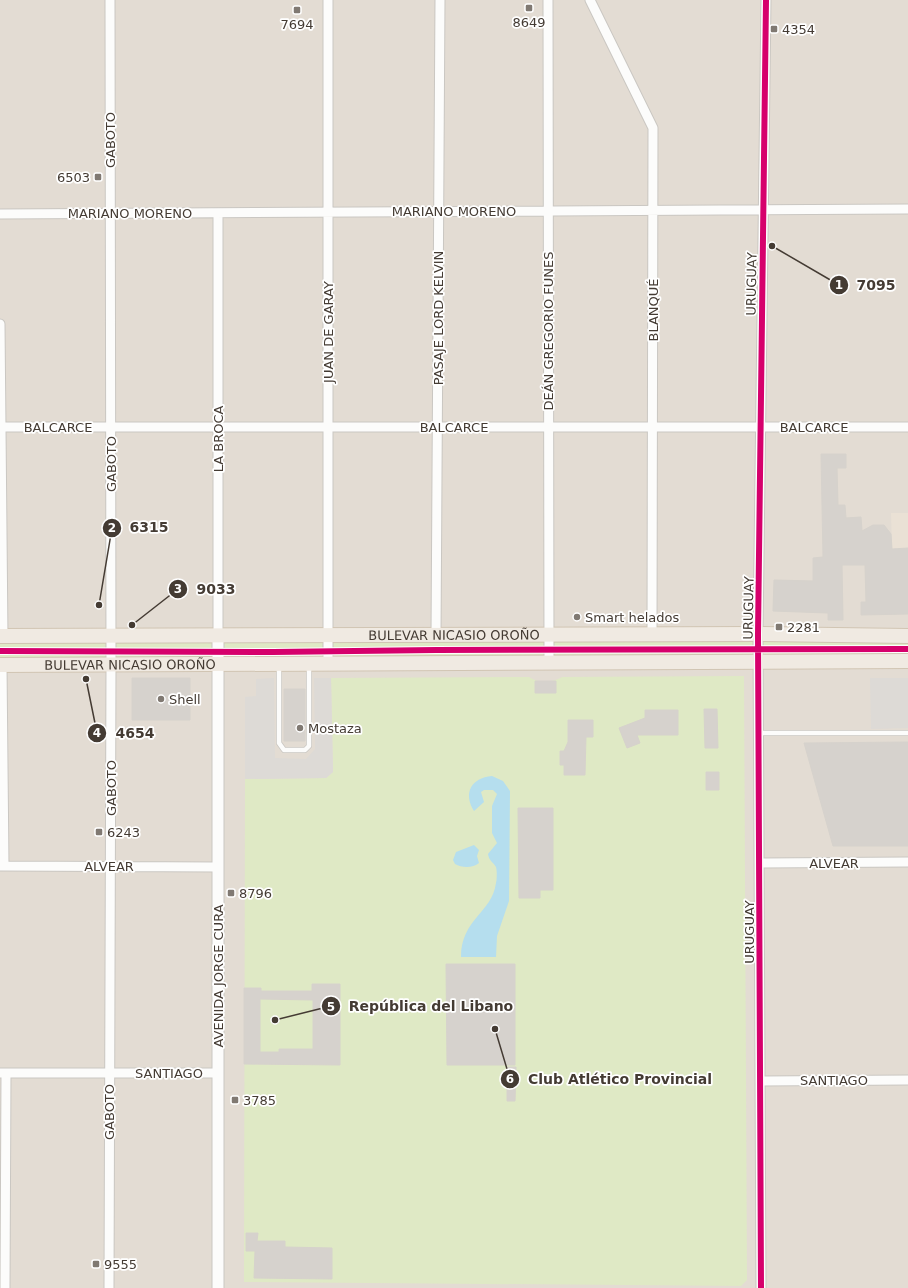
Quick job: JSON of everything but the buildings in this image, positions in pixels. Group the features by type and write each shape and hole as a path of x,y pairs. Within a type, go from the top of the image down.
{"main road":[{"name":"BULEVAR NICASIO OROÑO","path":"1,636 218,637 758,634 908,636"},
{"name":"BULEVAR NICASIO OROÑO","path":"1,665 908,661"}],"street":[{"name":"GABOTO","path":"108,1288 112,665 110,0"},
{"name":"JUAN DE GARAY","path":"328,0 328,664"},
{"name":"PASAJE LORD KELVIN","path":"436,636 440,0"},
{"name":"DEÁN GREGORIO FUNES","path":"548,0 549,663"},
{"name":"BLANQUÉ","path":"590,0 653,128 652,635"},
{"name":"URUGUAY","path":"761,1288 758,634 766,0"},
{"name":"MARIANO MORENO","path":"0,214 908,209"},
{"name":"LA BROCA","path":"218,213 218,664"},
{"path":"0,324 1,636"},
{"name":"BALCARCE","path":"0,427 908,427"},
{"name":"AVENIDA JORGE CURA","path":"218,664 218,1288"},
{"path":"1,665 2,866"},
{"name":"ALVEAR","path":"759,863 908,862"},
{"name":"ALVEAR","path":"2,866 218,867"},
{"path":"3,1073 4,1288"},
{"name":"SANTIAGO","path":"3,1073 218,1073"},
{"name":"SANTIAGO","path":"760,1081 908,1080"}],"lane":[{"path":"279,664 279,743 284,750 305,750 310,746 309,664"},
{"path":"758,733 908,733"}],"shaded area":[{"path":"0,0 908,0 908,1288 0,1288"},
{"path":"891,513 908,513 908,614 905,548 892,549"},
{"path":"274,678 275,758 306,759 315,749 314,678 331,678 333,772 326,778 245,779 245,697 256,696 256,679"},
{"path":"870,678 908,678 908,728 871,729"}],"green space":[{"path":"0,636 908,636 908,661 0,665"},
{"path":"744,676 747,1280 741,1286 244,1282 245,779 326,778 333,772 331,678 529,677 545,682 562,677"}],"water":[{"path":"492,776 503,781 510,791 509,901 497,936 496,957 461,957 462,944 466,934 489,902 496,881 496,867 490,860 488,854 497,843 492,833 492,806 497,794 493,790 484,790 481,792 484,802 474,811 469,798 469,793 474,783 485,777"},
{"path":"474,845 479,850 477,856 479,863 474,866 467,867 455,864 453,860 456,852"}],"cycle path":[{"path":"761,1288 758,634 766,0"},
{"path":"0,651 273,652 436,650 908,649"}],"place":[{"name":"8649","path":"529,8"},
{"name":"7694","path":"297,10"},
{"name":"4354","path":"774,29"},
{"name":"6503","path":"98,177"},
{"name":"7095","path":"772,246"},
{"name":"6315","path":"99,605"},
{"name":"Smart helados","path":"577,617"},
{"name":"9033","path":"132,625"},
{"name":"2281","path":"779,627"},
{"name":"4654","path":"86,679"},
{"name":"Shell","path":"161,699"},
{"name":"Mostaza","path":"300,728"},
{"name":"6243","path":"99,832"},
{"name":"8796","path":"231,893"},
{"name":"República del Libano","path":"275,1020"},
{"name":"Club Atlético Provincial","path":"495,1029"},
{"name":"3785","path":"235,1100"},
{"name":"9555","path":"96,1264"}]}
